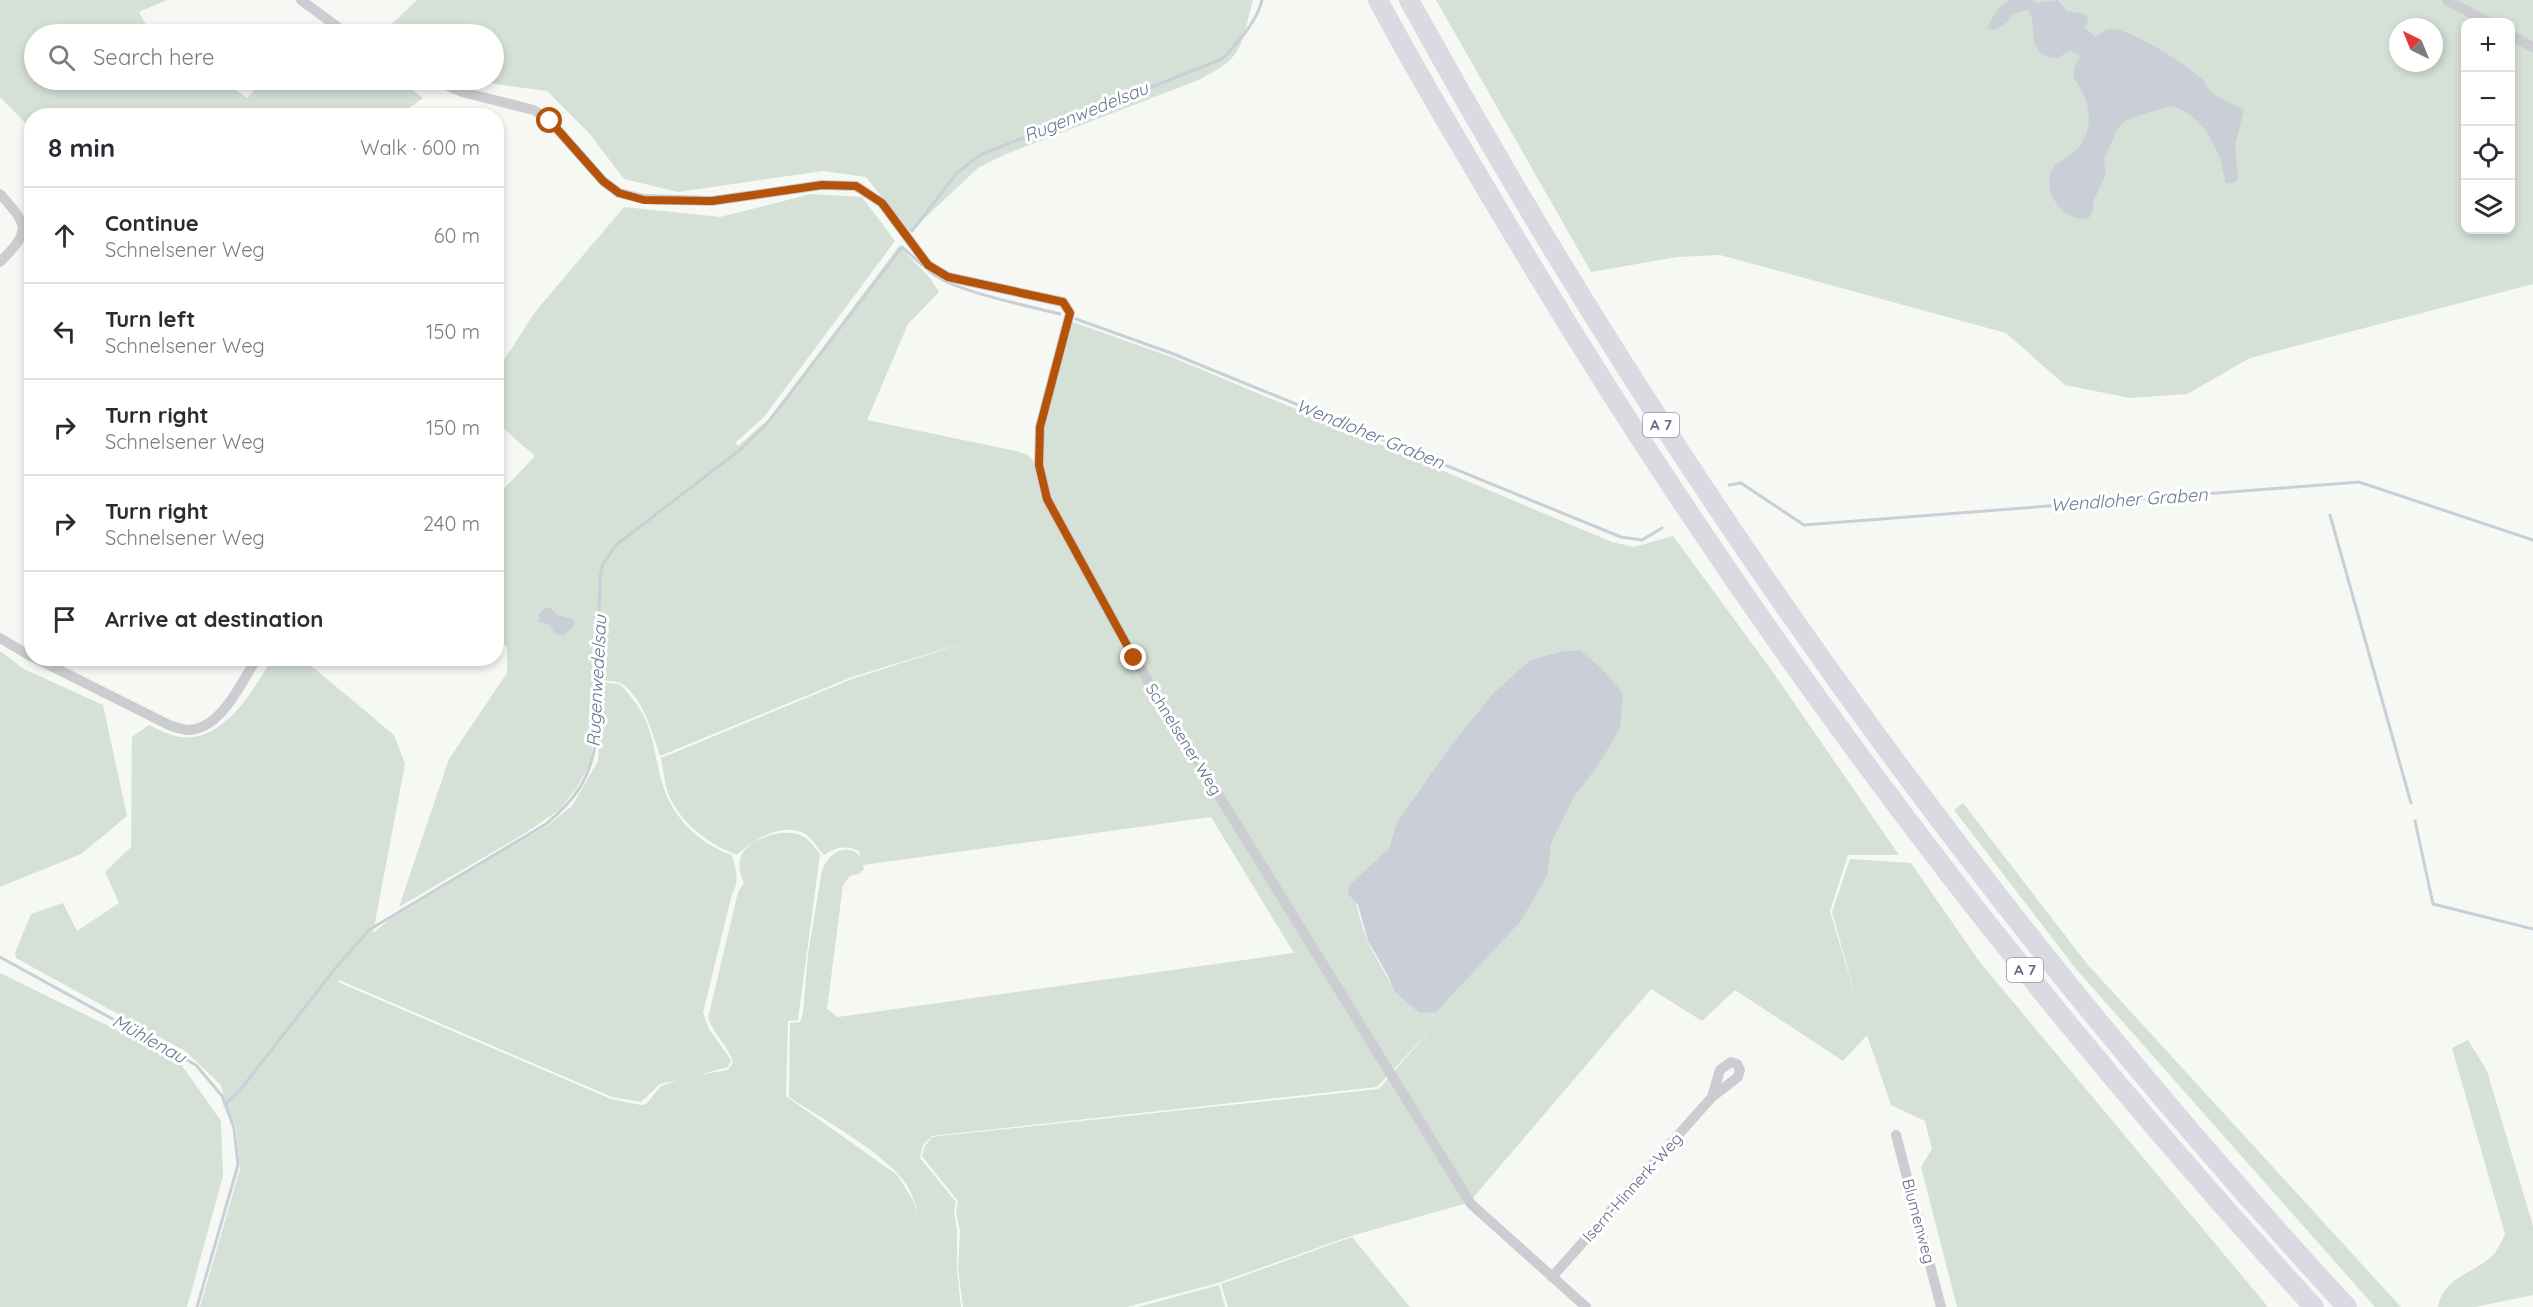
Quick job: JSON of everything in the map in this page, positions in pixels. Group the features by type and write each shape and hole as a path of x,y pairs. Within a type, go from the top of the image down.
{"highway":[{"name":"A 7","path":"1378,0 1454,135 1574,336 1690,516 1780,647 1906,818 2040,990 2163,1137 2314,1307"},
{"name":"A 7","path":"1409,0 1473,116 1601,330 1715,506 1831,674 1981,875 2056,969 2182,1121 2277,1231 2347,1307"}],"street":[{"path":"301,0 333,24"},
{"path":"2447,0 2481,18"},
{"path":"2515,36 2533,47"},
{"name":"Schnelsener Weg","path":"457,90 534,110 550,121 603,181 619,193 644,200 712,201 822,185 856,186 882,203 928,265 948,277 1063,302 1070,313 1040,427 1039,465 1047,499 1134,658 1471,1204 1586,1307"},
{"path":"0,194 20,216 24,230 18,245 0,262"},
{"path":"0,638 24,653"},
{"path":"49,666 169,725 187,730 205,726 221,712 252,666"},
{"name":"Isern-Hinnerk-Weg","path":"1552,1277 1712,1097"},
{"name":"Blumenweg","path":"1896,1135 1941,1307"}],"shaded area":[{"path":"0,0 167,0 139,12 146,24 24,24 24,90 235,90 247,98 254,90 412,90 423,98 409,108 24,108 24,122 0,97"},
{"path":"417,0 1253,0 1238,50 1223,66 1196,81 1006,154 978,168 910,232 866,177 823,171 678,192 624,179 589,133 547,91 504,85 504,24 392,24"},
{"path":"1436,0 2533,0 2533,284 2250,358 2187,394 2130,398 2065,385 2006,333 1720,255 1677,257 1591,272"},
{"path":"2009,0 2030,0 2037,3 2058,0 2067,11 2085,14 2089,20 2085,28 2096,37 2105,30 2112,29 2133,35 2174,58 2204,81 2212,93 2244,110 2235,146 2238,179 2233,183 2226,183 2219,155 2206,130 2188,113 2173,106 2126,120 2116,131 2104,160 2106,174 2093,202 2090,217 2081,219 2073,217 2059,208 2051,192 2050,175 2059,162 2079,147 2088,130 2087,103 2074,79 2074,68 2080,56 2070,50 2051,58 2039,51 2034,40 2031,15 2028,10 2014,13 2007,22 1995,30 1987,28 1998,8"},
{"path":"811,194 862,197 895,241 764,417 736,442 738,446 770,418 899,246 930,278 939,292 908,324 867,420 1016,451 1028,455 1036,464 1041,465 1043,427 1070,321 1174,358 1612,542 1634,547 1673,536 1770,668 1899,855 1848,855 1830,911 1858,1005 1832,912 1850,859 1911,863 1979,961 2268,1307 1957,1307 1921,1167 1932,1149 1925,1121 1891,1105 1867,1035 1843,1061 1735,990 1702,1021 1651,989 1472,1199 1392,1073 1441,1019 1377,1087 932,1136 923,1145 920,1158 956,1202 954,1212 961,1307 200,1307 240,1169 236,1127 226,1109 221,1085 185,1051 16,958 15,953 31,914 63,903 77,931 119,903 105,872 131,847 132,737 149,725 180,737 196,737 210,732 235,712 268,666 311,666 394,735 405,764 373,933 389,920 547,826 572,806 598,761 602,682 623,687 639,708 650,732 662,781 671,805 693,832 712,846 732,855 736,871 736,885 703,1013 709,1029 731,1060 728,1067 698,1075 728,1070 733,1062 708,1018 738,892 744,883 739,866 743,852 758,840 777,834 797,834 808,840 820,854 798,1020 788,1021 786,1096 897,1175 913,1200 918,1215 913,1198 908,1188 902,1178 887,1163 789,1097 790,1023 800,1022 803,1013 808,954 822,870 828,859 838,851 849,850 860,856 859,851 841,848 824,855 805,834 787,830 759,838 737,855 715,845 686,822 678,812 667,790 661,758 852,679 977,639 852,677 660,756 646,716 635,697 622,684 603,680 604,629 597,629 594,736 591,761 576,789 559,810 527,832 399,907 449,759 507,673 507,647 504,644 504,489 535,456 504,429 504,360 535,312 624,207 720,217","holes":["1580,650 1600,761 1573,799 1551,844 1548,874 1394,992 1367,940 1349,885 1389,848 1397,822 1451,745 1493,693 1530,660 1563,651","1211,817 1294,953 838,1017 827,1009 843,885 850,876 859,874 864,869 863,865","339,980 612,1097 641,1102 660,1084 678,1080 661,1086 646,1104 611,1099 338,982"]},
{"path":"546,607 551,608 557,615 573,619 575,624 565,635 555,634 550,625 539,622 539,614"},
{"path":"1580,650 1602,669 1623,693 1620,728 1601,761 1573,799 1551,844 1548,874 1521,921 1436,1012 1419,1013 1394,991 1368,941 1358,905 1348,894 1349,885 1389,848 1397,822 1451,745 1493,693 1530,660 1563,651"},
{"path":"0,651 24,669 103,705 127,816 81,854 0,887"},
{"path":"1963,803 2088,965 2401,1307 2375,1307 2076,969 1954,810"},
{"path":"0,973 178,1060 221,1121 223,1176 187,1307 0,1307"},
{"path":"2468,1040 2487,1071 2533,1226 2533,1295 2475,1307 2438,1307 2446,1288 2493,1255 2505,1234 2452,1048"},
{"path":"1390,1076 1467,1203 1351,1236 1218,1283 1127,1307 963,1307 958,1268 960,1231 956,1212 958,1201 922,1156 925,1146 932,1137 1379,1089"},
{"path":"1352,1237 1410,1307 1228,1307 1221,1284"},
{"path":"1219,1285 1225,1307 1138,1307"}],"waterway":[{"name":"Rugenwedelsau","path":"912,231 957,173 980,155 1222,59 1251,24 1262,0"},
{"name":"Rugenwedelsau","path":"225,1105 241,1089 334,970 369,930 546,824 573,797 585,778 596,742 600,577 603,564 616,545 741,449 769,421 902,247 922,265"},
{"name":"Wendloher Graben","path":"929,271 954,285 972,291 1060,314"},
{"name":"Wendloher Graben","path":"1076,319 1171,353 1621,537 1642,540 1662,528"},
{"name":"Wendloher Graben","path":"1729,485 1741,483 1804,525 2359,482 2533,540"},
{"path":"2330,515 2411,803"},
{"path":"2415,821 2433,904 2533,929"},
{"name":"Mühlenau","path":"0,957 196,1065 222,1096 234,1128 238,1165 197,1307"}],"route":[{"path":"550,121 603,181 619,193 644,200 712,201 822,185 856,186 882,203 928,265 948,277 1063,302 1070,313 1040,427 1039,465 1047,499 1134,658"}]}
